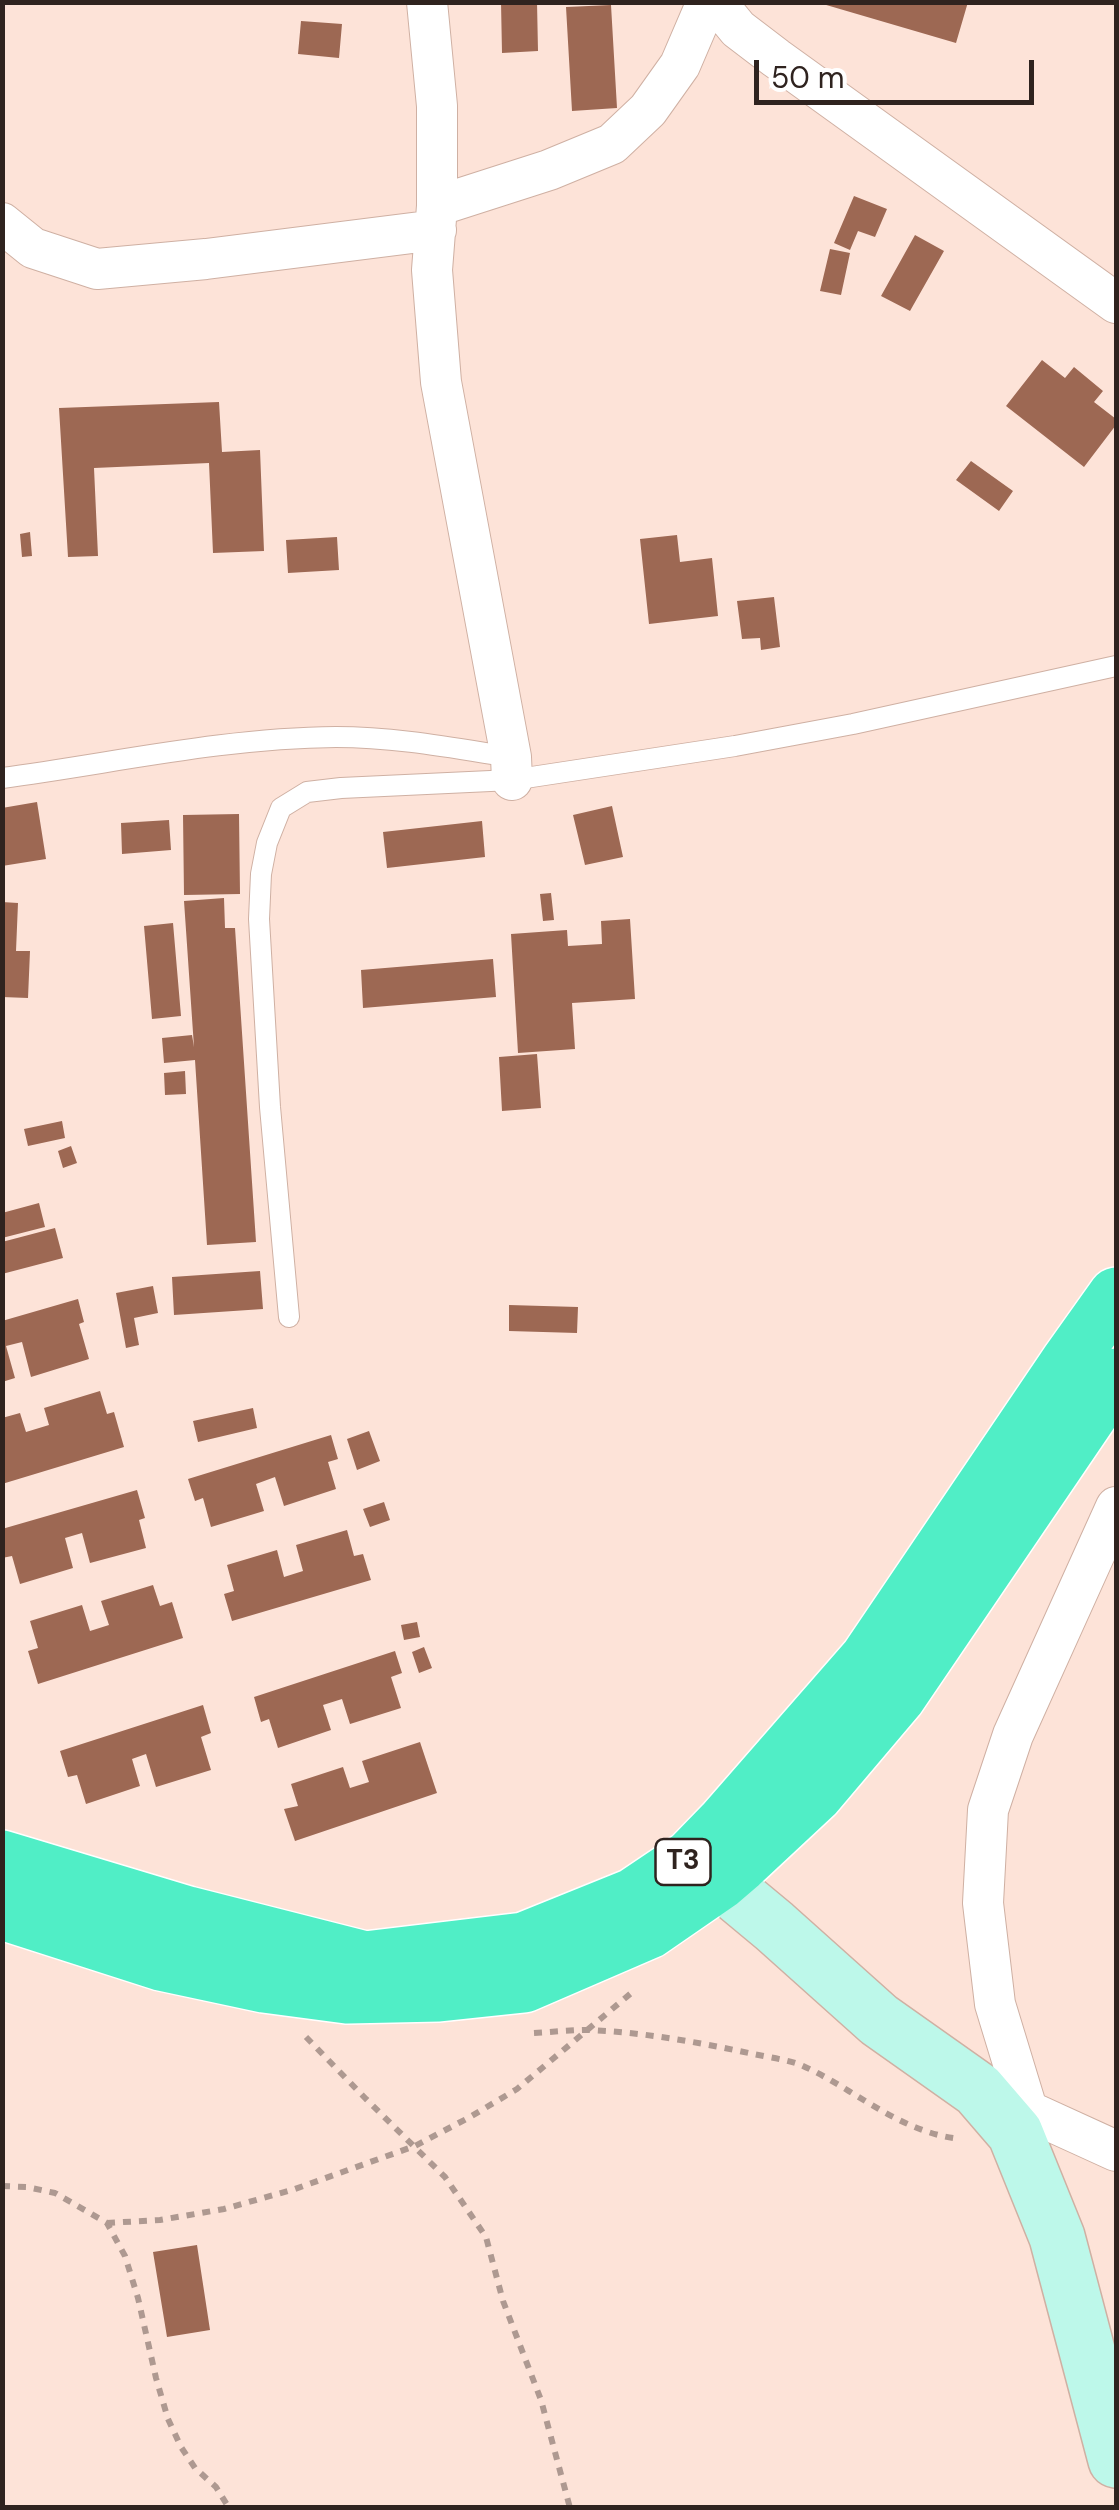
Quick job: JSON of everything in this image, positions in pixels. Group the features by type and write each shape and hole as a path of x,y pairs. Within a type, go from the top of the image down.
{"highway":[{"name":"T3","path":"2,1912 161,1963 264,1985 348,1996 439,1994 524,1985 649,1931 719,1857 868,1658 1116,1296"},
{"name":"T3","path":"2,1858 188,1914 364,1960 524,1940 633,1896 719,1857 815,1795 898,1697 1116,1376"}],"main road":[{"path":"719,1857 774,1926 879,2020 1007,2111 1057,2238 1116,2460"}],"street":[{"path":"427,2 437,106 432,270 440,382 512,769"},
{"path":"2,223 33,248 97,268 206,259 436,218 612,144 648,110 680,65 707,2"},
{"path":"716,2 738,29 776,58 1116,304"},
{"path":"1116,1507 1013,1735 988,1810 982,1903 1007,2111 1116,2151"}],"lane":[{"path":"289,1316 270,1107 259,919 260,874 267,842 281,808 307,792 512,769 626,764 853,724 1116,666"},
{"path":"2,778 226,743 338,737 422,743 512,769"}],"path":[{"path":"106,2223 160,2220 224,2208 294,2189 415,2146 516,2089 588,2030"},
{"path":"528,2033 588,2030 647,2036 796,2063 904,2122 942,2137 977,2141 1007,2111"},
{"path":"323,2036 304,2034 445,2177 486,2238 503,2300 540,2400 570,2508"},
{"path":"2,2186 55,2193 106,2223 130,2270 168,2420 181,2448 216,2487 228,2508"}],"building":[{"path":"501,2 537,2 538,51 502,53"},
{"path":"816,2 968,2 956,43"},
{"path":"611,5 617,108 572,111 566,7"},
{"path":"301,21 342,24 339,58 298,54"},
{"path":"854,196 887,209 875,237 858,231 850,250 834,243"},
{"path":"915,235 944,251 910,311 881,296"},
{"path":"830,249 850,253 841,295 820,291"},
{"path":"1042,360 1065,378 1074,367 1103,391 1094,402 1116,419 1116,425 1084,467 1006,406"},
{"path":"219,402 222,452 260,450 264,551 213,553 209,463 94,468 98,556 68,557 59,408"},
{"path":"971,461 1013,491 999,511 956,480"},
{"path":"30,532 32,556 22,557 20,534"},
{"path":"677,535 680,562 712,558 718,616 649,624 640,539"},
{"path":"337,537 339,570 288,573 286,540"},
{"path":"774,597 780,647 761,650 760,638 742,639 737,601"},
{"path":"37,802 46,859 2,866 2,808"},
{"path":"612,806 623,857 585,865 573,815"},
{"path":"239,814 240,894 184,895 183,815"},
{"path":"169,820 171,850 122,854 121,823"},
{"path":"482,821 485,857 387,868 383,832"},
{"path":"551,893 554,920 543,921 540,894"},
{"path":"224,898 225,928 235,928 256,1242 207,1245 195,1060 164,1063 162,1038 192,1035 194,1047 184,901"},
{"path":"2,902 18,903 16,951 30,951 28,998 2,997"},
{"path":"630,919 635,999 572,1003 575,1049 518,1053 511,934 567,930 568,946 602,944 601,921"},
{"path":"173,923 181,1016 152,1019 144,926"},
{"path":"493,959 496,997 363,1008 361,970"},
{"path":"537,1054 541,1108 502,1111 499,1057"},
{"path":"185,1071 186,1094 165,1095 164,1073"},
{"path":"62,1121 65,1138 28,1146 24,1129"},
{"path":"71,1146 77,1163 63,1168 58,1151"},
{"path":"39,1203 45,1227 2,1238 2,1213"},
{"path":"55,1228 63,1258 2,1274 2,1242"},
{"path":"260,1271 263,1309 174,1315 172,1277"},
{"path":"153,1286 158,1313 134,1318 139,1345 126,1348 116,1293"},
{"path":"78,1299 84,1322 79,1324 89,1359 31,1377 22,1342 6,1346 15,1378 2,1382 2,1321"},
{"path":"509,1305 578,1307 577,1333 509,1331"},
{"path":"100,1391 107,1414 114,1412 124,1447 2,1484 2,1418 20,1413 26,1432 49,1425 44,1408"},
{"path":"253,1408 257,1428 198,1442 193,1421"},
{"path":"369,1431 380,1461 357,1470 347,1439"},
{"path":"331,1435 338,1459 328,1462 336,1489 284,1506 275,1477 256,1484 264,1511 211,1527 203,1498 195,1501 188,1479"},
{"path":"137,1490 145,1518 139,1520 146,1548 90,1563 82,1533 65,1538 73,1568 20,1584 12,1556 2,1558 2,1529"},
{"path":"384,1502 390,1520 370,1527 363,1509"},
{"path":"347,1530 354,1556 363,1554 371,1580 232,1621 224,1594 234,1591 227,1565 277,1550 284,1577 303,1571 296,1545"},
{"path":"153,1585 160,1606 172,1602 183,1638 38,1684 28,1651 38,1648 30,1621 82,1605 90,1631 109,1625 101,1601"},
{"path":"417,1622 420,1637 404,1640 401,1625"},
{"path":"424,1647 432,1668 419,1673 412,1652"},
{"path":"395,1651 402,1673 391,1677 401,1708 350,1724 342,1699 323,1705 331,1730 278,1748 269,1719 261,1722 254,1697"},
{"path":"203,1705 211,1733 201,1737 211,1770 156,1787 146,1754 132,1759 140,1786 86,1804 77,1775 68,1777 60,1751"},
{"path":"420,1742 437,1793 295,1841 284,1809 298,1806 291,1784 343,1767 350,1788 369,1782 362,1761"},
{"path":"197,2245 210,2330 167,2337 153,2252"}]}
